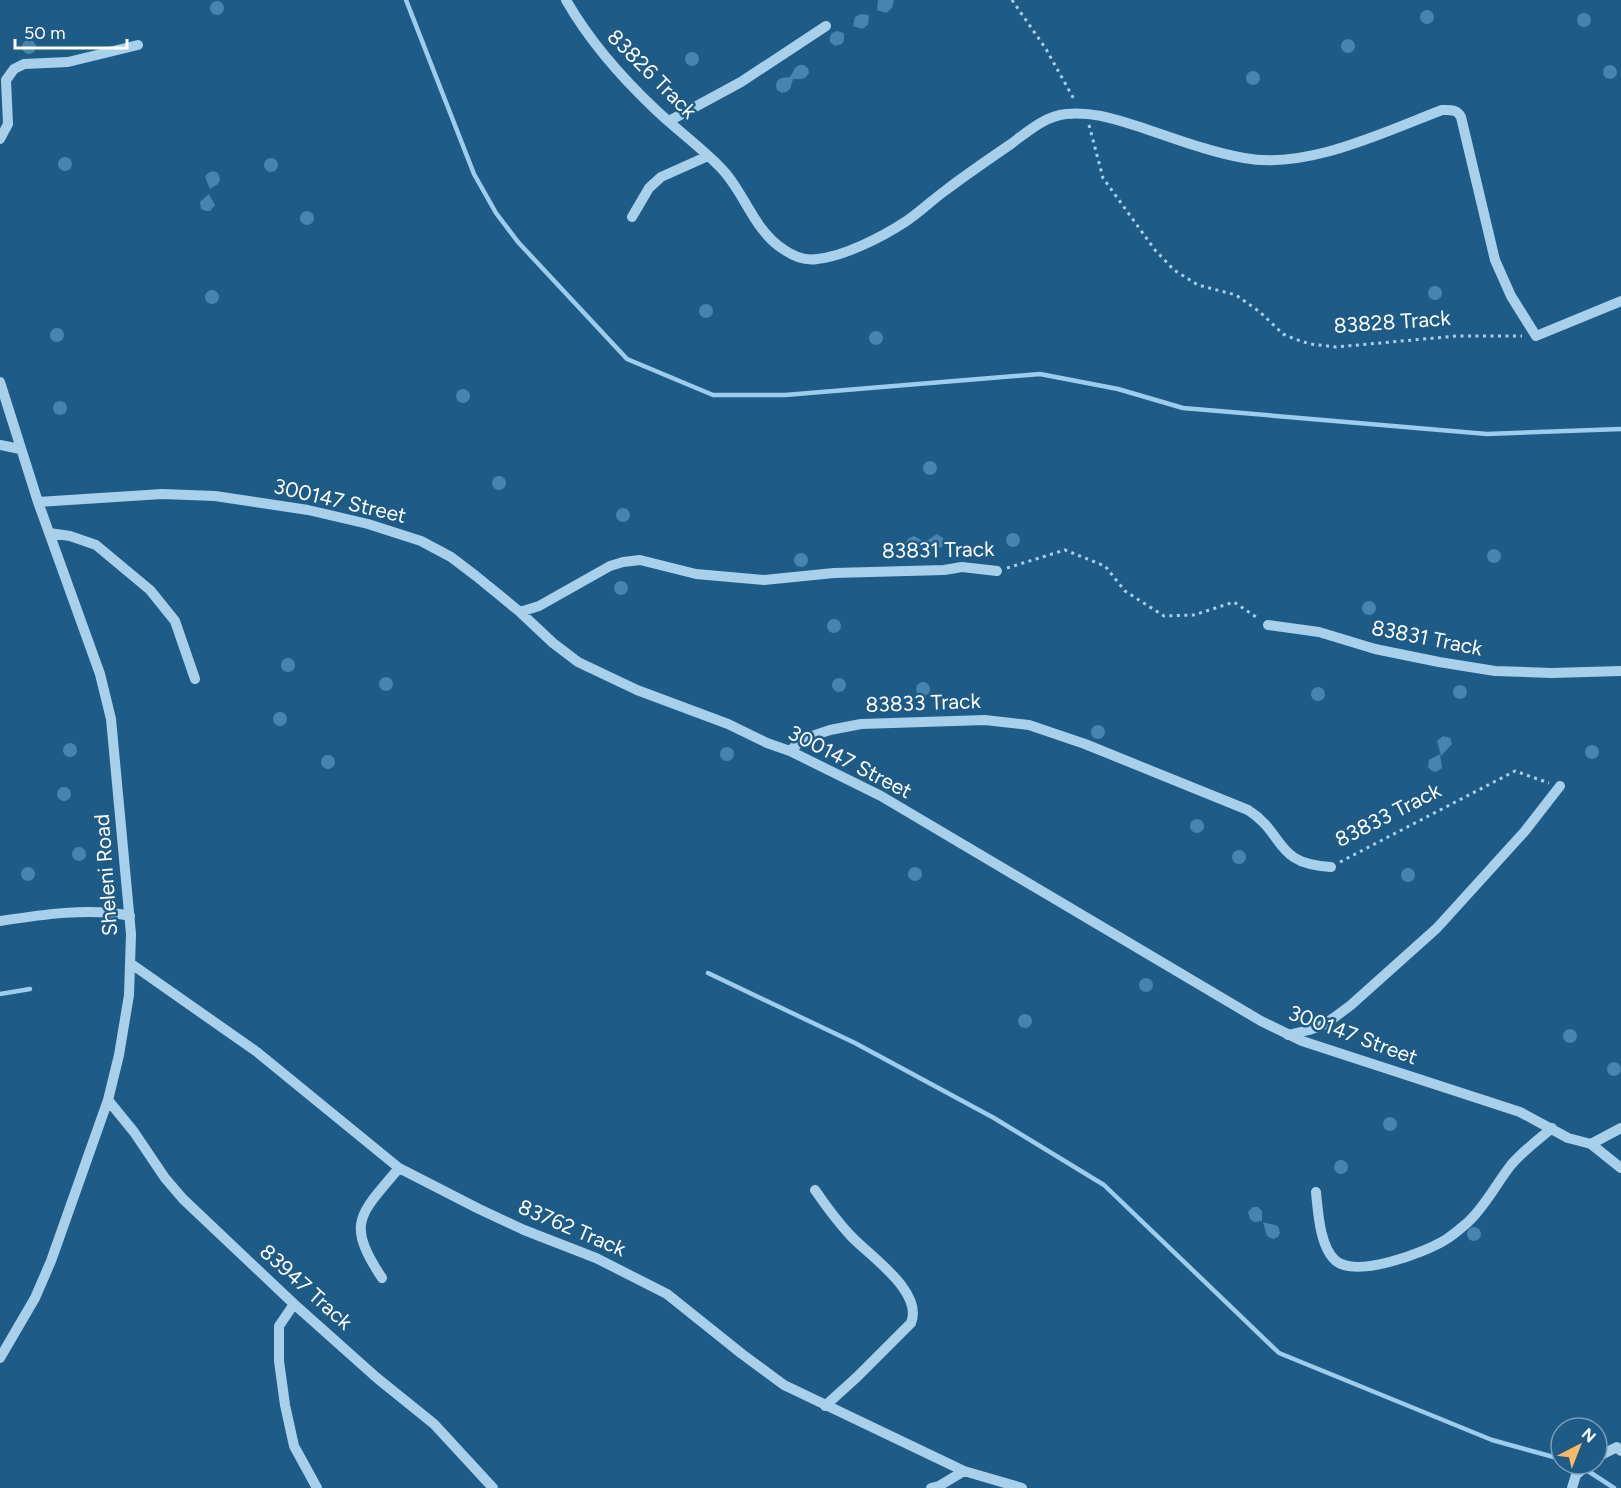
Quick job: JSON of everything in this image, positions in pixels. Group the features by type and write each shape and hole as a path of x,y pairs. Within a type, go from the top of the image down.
{"street":[{"name":"83826 Track","path":"566,0 606,59 669,121 721,167 774,242 789,254 801,258 817,259 871,241 906,222 947,189 1040,124 1062,114 1082,113"},
{"path":"669,121 741,82 826,26"},
{"path":"0,139 8,124 6,80 14,69 24,64 68,62 138,45"},
{"path":"1082,113 1102,116 1236,156 1270,160 1305,156 1364,140 1442,110 1457,112 1463,124 1495,260 1511,297 1536,336 1621,301"},
{"path":"632,217 649,188 661,177 708,156"},
{"name":"Sheleni Road","path":"0,382 38,502 100,674 111,719 130,916 129,995 108,1100 51,1261 35,1298 0,1358"},
{"path":"0,445 20,449"},
{"name":"300147 Street","path":"38,502 162,494 215,496 289,507 358,521 421,541 452,557 520,612 553,643 579,662 637,690 728,724 766,743 790,751 881,796 1208,991 1288,1035 1520,1112 1568,1138 1591,1144 1621,1168"},
{"path":"49,533 85,540 96,545 150,590 175,621 195,679"},
{"name":"83831 Track","path":"520,612 539,606 610,566 640,560 696,573 764,580 834,573 944,570 962,567 997,571"},
{"name":"83831 Track","path":"1268,625 1319,632 1375,649 1494,671 1552,673 1621,671"},
{"name":"83833 Track","path":"790,751 803,739 830,730 861,724 985,720 1029,725 1129,760 1248,810 1265,822 1280,846 1298,861 1331,867"},
{"path":"1288,1035 1309,1030 1335,1017 1437,928 1525,831 1560,786"},
{"path":"0,921 78,913 130,916"},
{"name":"83762 Track","path":"130,963 257,1052 399,1168 424,1183 488,1214 596,1258 646,1282 667,1294 741,1354 784,1385 825,1406 964,1471 1023,1488"},
{"name":"83947 Track","path":"108,1100 183,1199 294,1304 376,1377 434,1424 493,1488"},
{"path":"1316,1192 1318,1220 1330,1254 1336,1261 1352,1267 1367,1267 1393,1261 1445,1240 1468,1222 1496,1189 1511,1165 1552,1128"},
{"path":"1591,1144 1621,1128"},
{"path":"382,1278 366,1251 359,1227 361,1218 399,1168"},
{"path":"815,1190 831,1214 887,1269 905,1291 912,1303 913,1311 911,1323 825,1406"},
{"path":"294,1304 279,1326 279,1361 294,1446 317,1488"},
{"path":"931,1488 952,1480 964,1471"}],"path":[{"name":"83828 Track","path":"1012,0 1046,49 1089,126 1103,178 1155,250 1174,270 1198,285 1236,295 1260,312 1283,334 1310,344 1336,347 1457,336 1536,336"},
{"name":"83831 Track","path":"997,571 1065,550 1105,567 1125,591 1164,616 1194,615 1234,602 1268,625"},
{"name":"83833 Track","path":"1331,867 1515,771 1560,786"}],"building":[{"path":"878,0 894,0 892,8 886,13 877,10"},
{"path":"214,1 220,1 224,8 220,15 214,15 210,11 210,5"},
{"path":"1424,10 1430,10 1434,17 1430,24 1424,24 1420,20 1420,14"},
{"path":"1581,13 1587,13 1591,20 1587,27 1581,27 1577,23 1577,17"},
{"path":"861,14 869,15 868,25 862,29 853,26 855,17"},
{"path":"837,31 844,33 844,40 842,44 835,46 830,42 830,37"},
{"path":"1345,39 1351,39 1355,46 1351,53 1345,53 1341,49 1341,43"},
{"path":"26,40 32,40 36,47 32,54 26,54 22,50 22,44"},
{"path":"689,52 695,52 699,59 695,66 689,66 685,62 685,56"},
{"path":"799,65 808,68 809,73 806,77 793,79 790,89 786,92 782,93 777,90 777,81 790,77"},
{"path":"1607,65 1613,65 1617,72 1613,79 1607,79 1603,75 1603,69"},
{"path":"1250,71 1256,71 1260,78 1256,85 1250,85 1246,81 1246,75"},
{"path":"62,157 68,157 72,164 68,171 62,171 58,167 58,161"},
{"path":"268,158 274,158 278,165 274,172 268,172 264,168 264,162"},
{"path":"213,171 218,173 220,180 210,189 205,177"},
{"path":"209,194 215,205 210,211 206,211 201,209 200,202"},
{"path":"304,211 310,211 314,218 310,225 304,225 300,221 300,215"},
{"path":"1432,286 1438,286 1442,293 1438,300 1432,300 1428,296 1428,290"},
{"path":"209,290 215,290 219,297 215,304 209,304 205,300 205,294"},
{"path":"703,304 709,304 713,311 709,318 703,318 699,314 699,308"},
{"path":"54,328 60,328 64,335 60,342 54,342 50,338 50,332"},
{"path":"873,331 879,331 883,338 879,345 873,345 869,341 869,335"},
{"path":"460,389 466,389 470,396 466,403 460,403 456,399 456,393"},
{"path":"57,401 63,401 67,408 63,415 57,415 53,411 53,405"},
{"path":"927,461 933,461 937,468 933,475 927,475 923,471 923,465"},
{"path":"496,476 502,476 506,483 502,490 496,490 492,486 492,480"},
{"path":"620,508 626,508 630,515 626,522 620,522 616,518 616,512"},
{"path":"1010,533 1016,533 1020,540 1016,547 1010,547 1006,543 1006,537"},
{"path":"937,534 943,538 944,543 942,547 933,549 925,542"},
{"path":"914,536 926,543 916,551 911,551 907,549 906,542"},
{"path":"1491,549 1497,549 1501,556 1497,563 1491,563 1487,559 1487,553"},
{"path":"798,553 804,553 808,560 804,567 798,567 794,563 794,557"},
{"path":"618,581 624,581 628,588 624,595 618,595 614,591 614,585"},
{"path":"1366,601 1372,601 1376,608 1372,615 1366,615 1362,611 1362,605"},
{"path":"831,619 837,619 841,626 837,633 831,633 827,629 827,623"},
{"path":"285,658 291,658 295,665 291,672 285,672 281,668 281,662"},
{"path":"383,677 389,677 393,684 389,691 383,691 379,687 379,681"},
{"path":"836,678 842,678 846,685 842,692 836,692 832,688 832,682"},
{"path":"920,682 926,682 930,689 926,696 920,696 916,692 916,686"},
{"path":"1457,685 1463,685 1467,692 1463,699 1457,699 1453,695 1453,689"},
{"path":"1315,687 1321,687 1325,694 1321,701 1315,701 1311,697 1311,691"},
{"path":"277,712 283,712 287,719 283,726 277,726 273,722 273,716"},
{"path":"1095,725 1101,725 1105,732 1101,739 1095,739 1091,735 1091,729"},
{"path":"1443,736 1450,738 1452,744 1441,756 1437,741"},
{"path":"67,743 73,743 77,750 73,757 67,757 63,753 63,747"},
{"path":"1589,745 1595,745 1599,752 1595,759 1589,759 1585,755 1585,749"},
{"path":"724,747 730,747 734,754 730,761 724,761 720,757 720,751"},
{"path":"1440,754 1442,768 1436,772 1432,771 1428,767 1429,760"},
{"path":"325,755 331,755 335,762 331,769 325,769 321,765 321,759"},
{"path":"61,787 67,787 71,794 67,801 61,801 57,797 57,791"},
{"path":"1194,819 1200,819 1204,826 1200,833 1194,833 1190,829 1190,823"},
{"path":"76,847 82,847 86,854 82,861 76,861 72,857 72,851"},
{"path":"1236,850 1242,850 1246,857 1242,864 1236,864 1232,860 1232,854"},
{"path":"25,867 31,867 35,874 31,881 25,881 21,877 21,871"},
{"path":"912,867 918,867 922,874 918,881 912,881 908,877 908,871"},
{"path":"1405,868 1411,868 1415,875 1411,882 1405,882 1401,878 1401,872"},
{"path":"1143,978 1149,978 1153,985 1149,992 1143,992 1139,988 1139,982"},
{"path":"1022,1014 1028,1014 1032,1021 1028,1028 1022,1028 1018,1024 1018,1018"},
{"path":"1567,1029 1573,1029 1577,1036 1573,1043 1567,1043 1563,1039 1563,1033"},
{"path":"1611,1062 1617,1062 1621,1069 1617,1076 1611,1076 1607,1072 1607,1066"},
{"path":"1387,1117 1393,1117 1397,1124 1393,1131 1387,1131 1383,1127 1383,1121"},
{"path":"1338,1160 1344,1160 1348,1167 1344,1174 1338,1174 1334,1170 1334,1164"},
{"path":"1253,1207 1258,1207 1262,1211 1262,1221 1254,1222 1250,1219 1248,1212"},
{"path":"1263,1222 1278,1226 1280,1233 1278,1237 1273,1239 1267,1236"},
{"path":"1471,1227 1477,1227 1481,1234 1477,1241 1471,1241 1467,1237 1467,1231"}],"waterway":[{"path":"406,0 474,174 496,213 518,242 627,359 713,395 785,395 1040,374 1118,389 1183,408 1487,434 1621,429"},
{"path":"708,973 855,1043 994,1118 1104,1185 1279,1353 1492,1440 1549,1456"},
{"path":"0,994 30,989"},
{"path":"1596,1476 1614,1488"}]}
